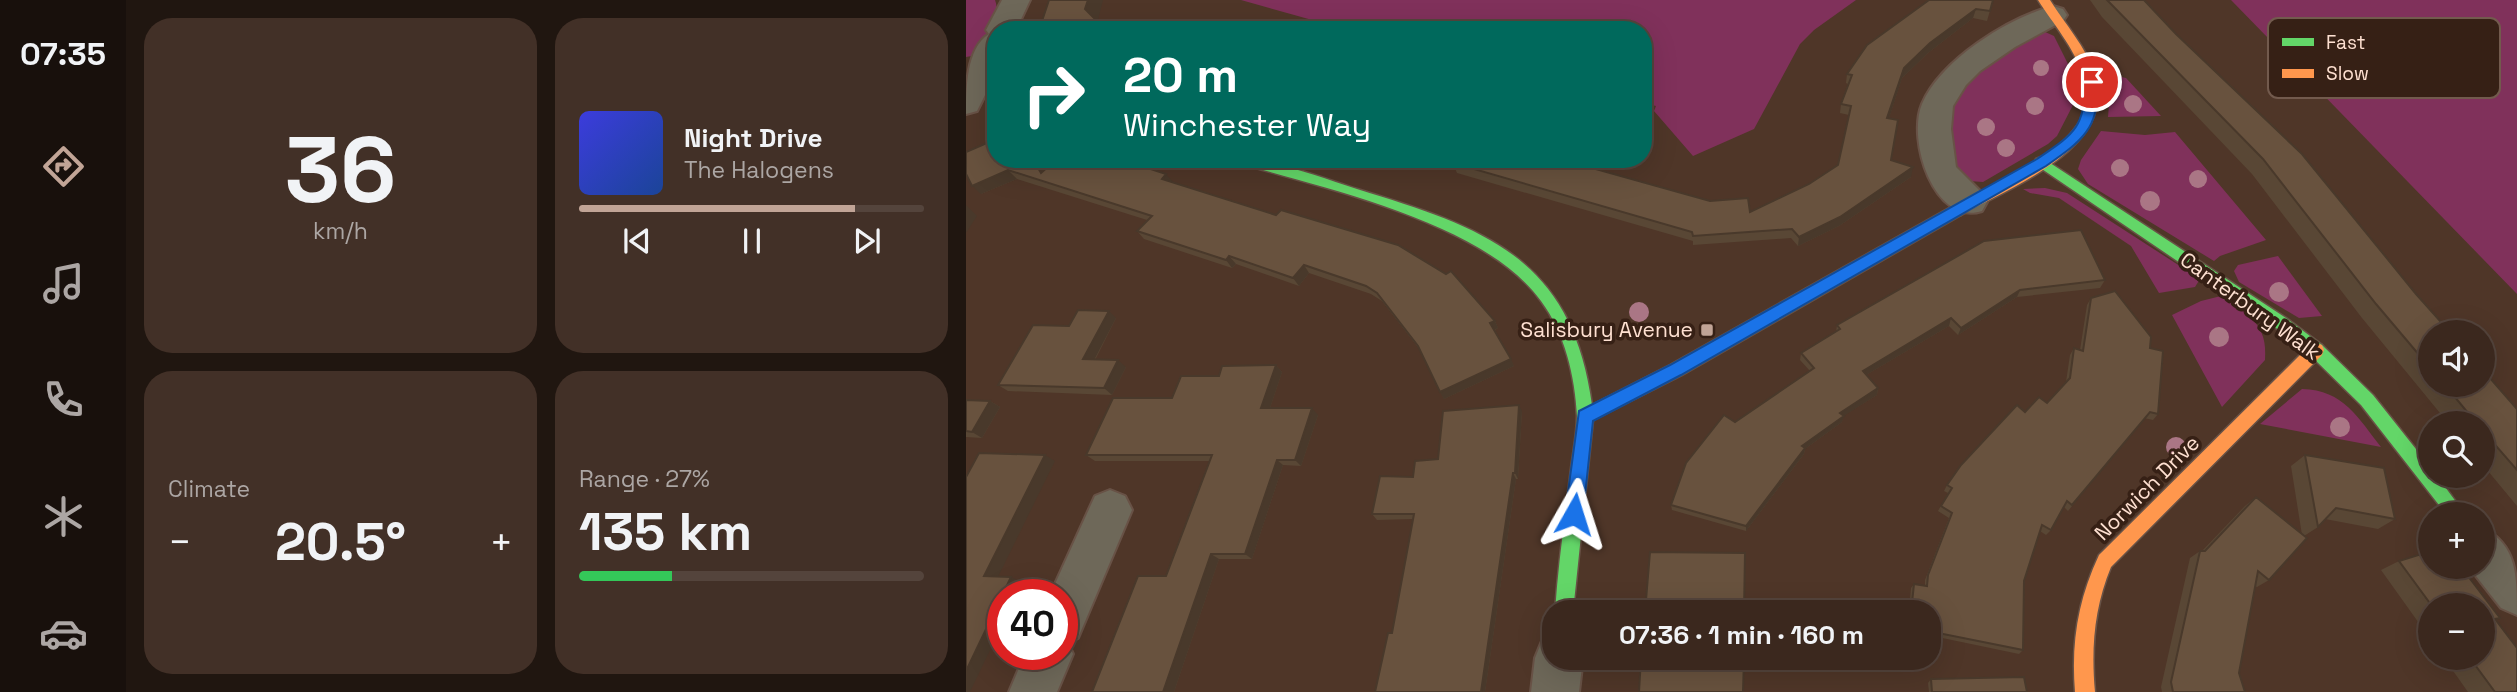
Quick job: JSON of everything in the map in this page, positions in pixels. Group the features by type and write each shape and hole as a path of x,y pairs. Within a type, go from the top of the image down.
{"street":[{"path":"1006,21 1016,0"},
{"path":"1585,416 1676,370 2042,162 2072,142 2081,131 2092,108 2094,95 2087,70 2049,7 1960,73 1947,86 1937,105 1934,126 1939,164 1945,178 1970,202"},
{"path":"976,89 987,63"},
{"name":"Canterbury Walk","path":"2042,162 2281,323 2316,350 2367,400 2447,502"},
{"path":"1270,168 1437,219 1474,234 1497,248 1536,283 1566,329 1580,375 1585,416 1565,600"},
{"name":"Norwich Drive","path":"2085,692 2081,661 2081,625 2094,580 2105,561 2316,350"},
{"path":"1078,585 1110,510"},
{"path":"2495,564 2517,592"},
{"path":"1033,692 1042,670"},
{"path":"1555,692 1558,670"}],"shaded area":[{"path":"966,0 995,0 995,21 987,21 987,38 977,55 966,57"},
{"path":"1241,0 1856,0 1814,30 1800,44 1754,129 1693,156 1654,111 1656,106 1652,105 1652,21 1316,21"},
{"path":"2231,0 2517,0 2517,294 2326,98 2500,98 2500,18 2268,18 2268,38"},
{"path":"2043,31 2054,36 2077,82 2074,103 2057,136 2048,144 1983,182 1969,181 1956,173 1945,110 1955,88 2024,39"},
{"path":"2117,76 2126,78 2161,116 2108,117 2111,79"},
{"path":"2101,131 2145,135 2175,132 2266,240 2220,256 2214,261 2088,184 2078,169"},
{"path":"2045,188 2067,193 2200,279 2195,287 2159,293 2131,246 2059,198 2030,193 2023,189"},
{"path":"2278,256 2322,316 2299,318 2239,282 2234,271 2238,265"},
{"path":"2225,295 2260,329 2265,360 2222,407 2172,315 2201,301"},
{"path":"2302,389 2329,394 2339,400 2357,416 2381,447 2260,424"}],"building":[{"path":"1049,0 1088,0 1085,9 1097,21 1042,21"},
{"path":"1929,0 1993,0 1990,11 1976,9 1930,43 1904,68 1887,118 1898,120 1891,160 1913,167 1840,217 1799,237 1792,229 1693,236 1692,232 1470,168 1592,168 1710,201 1748,198 1750,212 1809,184 1838,165 1851,106 1841,104 1852,75 1847,74 1867,45"},
{"path":"2107,0 2144,0 2302,154 2439,320 2418,320 2418,354 2376,304 2263,159"},
{"path":"987,143 987,168 1038,168 1041,173 1047,168 1148,168 1166,174 1162,179 1276,215 1281,210 1398,245 1446,274 1451,271 1495,321 1490,323 1511,359 1440,392 1418,346 1377,293 1366,286 1304,265 1293,278 1229,256 1226,260 1137,231 1152,216 1008,170 972,186 966,174 966,152"},
{"path":"2081,230 2105,280 2020,290 1961,328 1951,318 1863,371 1878,388 1840,413 1844,416 1802,446 1805,448 1746,526 1671,505 1686,463 1724,415 1735,422 1814,368 1801,353 1840,329 1837,325 1984,241"},
{"path":"2115,291 2151,337 2150,348 2163,351 2158,414 2150,412 2072,505 2067,501 2051,530 2042,525 2024,581 2023,650 1941,634 1941,600 1912,600 1914,584 1927,586 1928,575 1952,513 1941,506 1952,488 1947,485 1961,465 2017,405 2025,412 2039,397 2047,403 2070,378 2074,348 2083,351 2091,298"},
{"path":"1078,310 1109,311 1083,359 1118,360 1104,388 998,385 1033,325 1069,326"},
{"path":"1276,365 1261,408 1312,408 1295,460 1277,460 1245,554 1211,554 1163,692 1092,692 1138,576 1166,576 1212,455 1086,455 1113,398 1172,398 1181,376 1219,376 1222,366"},
{"path":"2495,384 2517,409 2517,470 2495,445 2495,411 2466,411 2455,397 2495,397"},
{"path":"966,400 990,401 972,432 966,431"},
{"path":"1519,405 1515,473 1481,692 1375,692 1388,633 1392,633 1414,514 1372,514 1380,476 1413,477 1415,461 1438,459 1443,411"},
{"path":"979,453 1045,455 984,576 1011,577 987,579 987,627 966,671 966,477"},
{"path":"2305,455 2384,468 2395,519 2336,508 2318,527"},
{"path":"2256,497 2307,538 2269,580 2258,571 2239,673 2245,692 2173,692 2171,682 2200,551 2205,551"},
{"path":"1650,552 1745,553 1744,600 1646,600"},
{"path":"2418,555 2418,579 2470,579 2481,593 2422,593 2399,561"},
{"path":"2495,619 2517,648 2517,692 2495,692 2479,670 2495,670"},
{"path":"1640,670 1744,670 1743,692 1639,692"},
{"path":"2024,677 2027,692 1932,692 1931,679"}],"traffic: fast":[{"path":"2041,162 2281,323 2316,350 2367,400 2447,502"},
{"path":"1270,168 1417,213 1457,229 1492,247 1522,270 1547,296 1566,330 1579,370 1585,418 1565,600"},
{"path":"1585,416 1676,370 1956,211"}],"traffic: slow":[{"path":"1956,211 2060,151 2084,125 2090,113 2091,86 2085,64 2044,0"},
{"path":"2085,692 2085,625 2092,593 2105,561 2316,350"}],"place":[{"name":"Salisbury Avenue","path":"1707,330"}],"route":[{"path":"1574,514 1585,416 1676,370 2042,162 2072,142 2088,120 2094,95 2092,82"}]}
